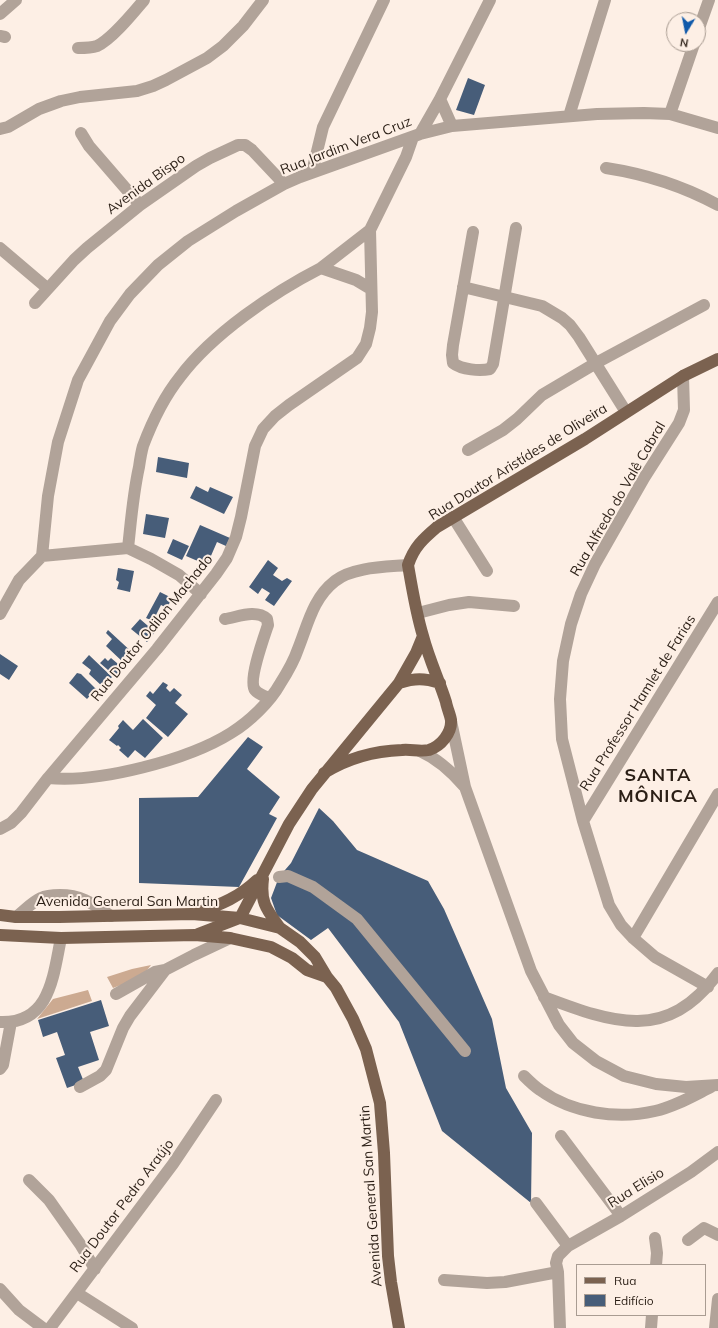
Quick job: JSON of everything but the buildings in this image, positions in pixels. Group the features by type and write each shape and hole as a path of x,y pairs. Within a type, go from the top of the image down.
{"main road":[{"name":"Rua Doutor Aristídes de Oliveira","path":"408,565 419,542 437,527 585,439 683,376 718,359"},
{"path":"324,773 339,764 387,750 405,749 420,751 436,747 444,741 451,721 440,683 423,636 408,565"},
{"path":"195,935 240,918 300,807 324,773 399,683 416,653 423,636"},
{"path":"399,683 413,678 428,679 440,683"},
{"path":"192,914 220,905 237,896 249,888 264,872"},
{"path":"264,872 261,892 264,903 280,928"},
{"name":"Avenida General San Martin","path":"0,915 16,917 192,914 240,918 280,928 300,942 315,956 327,977 336,988 353,1019 366,1049 380,1103 384,1153 388,1256 399,1328"},
{"path":"0,935 61,938 195,935 230,938 271,947 292,958 308,970 327,977"}],"street":[{"path":"0,14 16,0"},
{"path":"78,48 90,48 102,43 144,0"},
{"path":"0,129 8,127 39,109 61,101 87,96 137,91 166,80 201,62 223,46 243,26 263,0"},
{"path":"312,172 323,127 384,0"},
{"name":"Rua Doutor Odilon Machado","path":"0,829 11,823 21,813 48,778 157,649 201,594 227,558 236,537 241,517 255,446 263,429 275,416 289,405 357,358 366,344 372,312 370,230 416,136 440,99 490,0"},
{"path":"569,116 605,0"},
{"path":"705,12 709,0"},
{"path":"670,114 691,52"},
{"path":"440,99 452,126"},
{"name":"Rua Jardim Vera Cruz","path":"42,556 48,496 58,442 78,380 110,321 130,294 158,265 182,246 236,211 284,184 312,172 416,136 452,126 569,116 644,113 670,114 718,128"},
{"path":"81,133 89,146 140,205"},
{"name":"Avenida Bispo","path":"35,303 47,288 83,252 140,205 196,166 238,145 245,145 252,150 284,184"},
{"path":"606,168 624,170 662,181 699,195 718,205"},
{"path":"473,232 452,355 454,363 459,367 484,370 490,369 492,366 516,228"},
{"path":"128,548 136,480 143,447 159,410 180,376 205,349 235,324 288,286 321,268 370,230"},
{"path":"0,248 47,288"},
{"path":"321,268 356,280 371,289"},
{"path":"463,287 542,306 562,318 579,337 626,412"},
{"path":"468,450 503,430 518,419 542,394 704,305"},
{"name":"Rua Alfredo do Valê Cabral","path":"683,376 684,404 683,414 679,423 644,478 595,564 581,594 571,624 563,661 560,698 562,739 583,821 609,905 621,925 633,938 655,957 708,987"},
{"path":"453,517 488,572"},
{"path":"0,614 19,580 42,556 128,548 179,575 201,594"},
{"path":"48,778 77,778 138,768 212,743 231,732 245,722 269,698 279,685 297,651 313,607 326,588 336,580 354,572 408,565"},
{"path":"418,613 449,605 470,602 514,606"},
{"name":"Rua Professor Hamlet de Farias","path":"583,821 718,602"},
{"path":"225,619 256,613 267,618 268,625 253,682 255,690 269,698"},
{"path":"451,721 465,787 531,972 559,1025 573,1043 596,1062 624,1076 656,1084 716,1086"},
{"path":"420,751 429,755 448,768 465,787"},
{"path":"633,938 718,794"},
{"path":"278,878 288,876 313,887 357,919 465,1051"},
{"path":"16,917 37,900 49,895 70,895 79,897 111,916"},
{"path":"0,1069 3,1065 5,1057 6,1022 29,1016 34,1013 44,999 52,979 61,938"},
{"path":"116,994 155,972 165,970 230,938"},
{"path":"80,1087 100,1076 106,1070 123,1028 130,1016 165,970"},
{"path":"544,997 582,1012 617,1020 638,1022 667,1017 689,1005 708,987 718,973"},
{"path":"524,1076 539,1090 566,1104 584,1110 625,1115 636,1115 656,1111 679,1103 716,1086"},
{"name":"Rua Doutor Pedro Araújo","path":"50,1328 173,1164 216,1100"},
{"path":"561,1136 622,1216"},
{"name":"Rua Elisio","path":"563,1251 622,1216 691,1172 718,1152"},
{"path":"29,1180 49,1200 64,1220 95,1269"},
{"path":"536,1203 563,1251 556,1263 558,1272 560,1328"},
{"path":"688,1240 704,1228 718,1235"},
{"path":"655,1238 657,1253 656,1264"},
{"path":"444,1280 487,1283 505,1282 558,1272"},
{"path":"0,1289 20,1310 43,1328"},
{"path":"77,1293 132,1328"},
{"path":"716,1328 718,1299"},
{"path":"651,1328 652,1316"}],"shaded area":[{"path":"151,965 142,977 113,988 107,977 132,969"},
{"path":"88,990 92,1001 37,1019 53,999"}],"district":[{"name":"SANTA MÔNICA","path":"658,786"}]}
